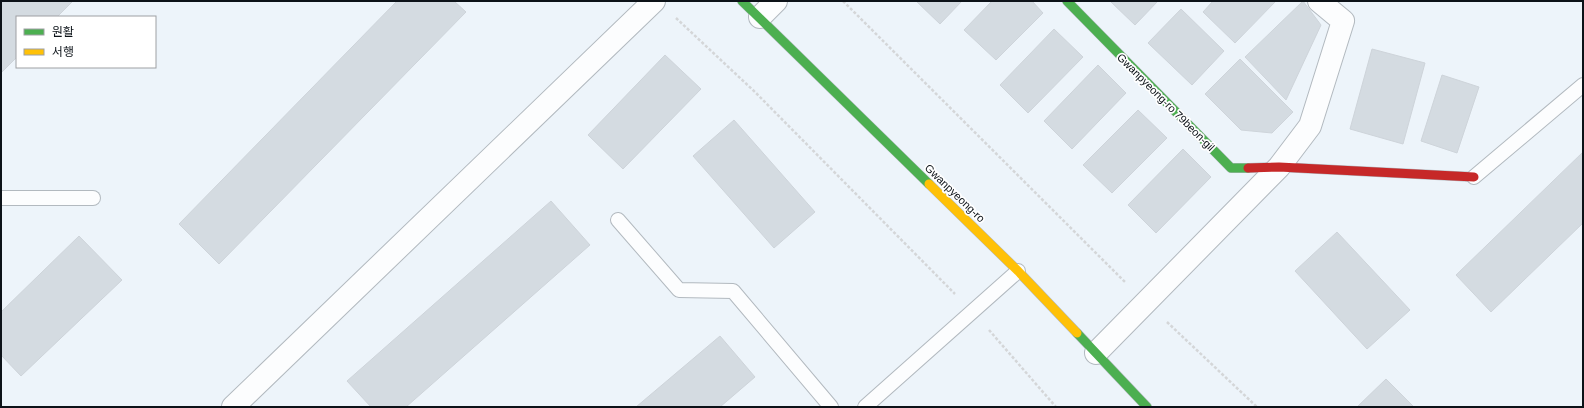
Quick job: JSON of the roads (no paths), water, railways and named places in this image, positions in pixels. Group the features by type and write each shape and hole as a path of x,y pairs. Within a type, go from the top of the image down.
{"street":[{"path":"233,407 654,1"},
{"name":"Gwanpyeong-ro","path":"742,1 1018,271 1147,407"},
{"path":"760,17 776,1"},
{"name":"Gwanpyeong-ro 79beon-gil","path":"1067,1 1231,168 1279,167 1474,177"},
{"path":"1096,353 1279,167 1310,126 1343,21 1319,1"}],"lane":[{"path":"1474,177 1583,85"},
{"path":"1,198 93,198"},
{"path":"618,220 679,290 733,291 831,407"},
{"path":"865,407 1018,271"}]}
